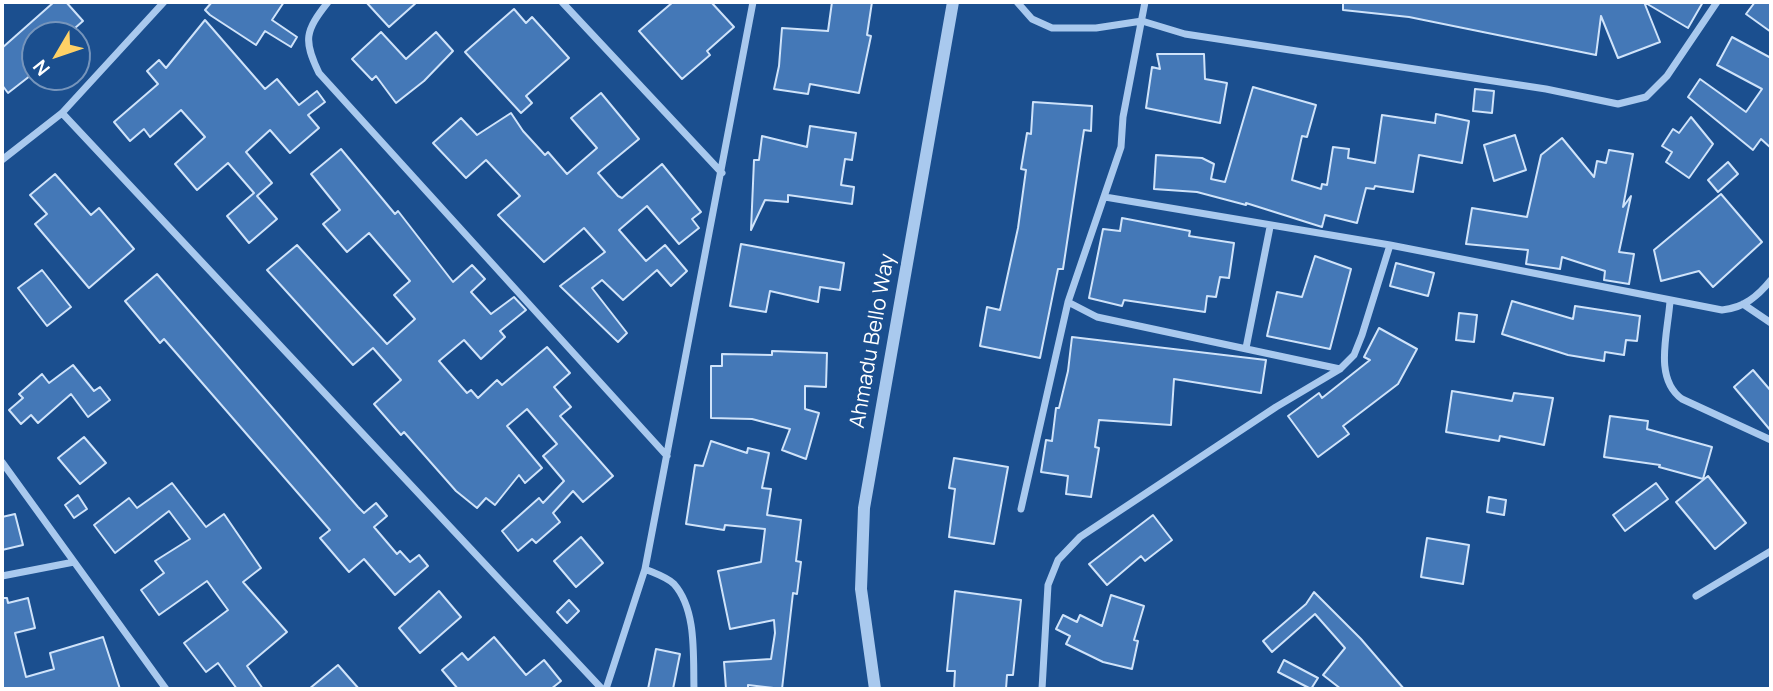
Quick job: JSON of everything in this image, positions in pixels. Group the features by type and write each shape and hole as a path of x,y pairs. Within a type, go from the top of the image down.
{"street":[{"path":"2,160 62,113 164,2"},
{"path":"328,2 314,20 307,48 318,73 667,456"},
{"path":"562,2 722,173"},
{"path":"62,113 604,689 645,569 753,2"},
{"name":"Ahmadu Bello Way","path":"875,689 861,589 864,508 953,2"},
{"path":"1017,2 1032,19 1052,27 1096,29 1142,21 1185,34 1546,89 1618,104 1646,97 1667,76 1717,2"},
{"path":"1021,509 1068,302 1121,147 1123,117 1145,2"},
{"path":"1105,197 1270,227 1390,245 1722,310 1743,304 1759,295 1771,280"},
{"path":"1246,348 1270,227"},
{"path":"1042,689 1048,585 1058,559 1080,537 1276,407 1340,369 1354,355 1390,245"},
{"path":"1671,301 1664,371 1670,391 1771,440"},
{"path":"1068,302 1097,317 1340,369"},
{"path":"1743,304 1771,323"},
{"path":"2,462 166,689"},
{"path":"1696,596 1771,551"},
{"path":"2,576 74,562"},
{"path":"645,569 672,582 685,601 692,634 694,689"}],"building":[{"path":"54,2 66,2 83,21 33,21"},
{"path":"212,2 284,2 272,20 297,37 291,47 265,31 256,45 210,15 205,10"},
{"path":"366,2 417,2 389,27"},
{"path":"673,2 711,2 734,27 707,51 710,55 682,79 639,31"},
{"path":"832,2 872,2 867,35 871,36 859,93 810,84 808,94 774,89 782,28 828,31"},
{"path":"1343,2 1644,2 1660,42 1618,58 1601,16 1596,55 1409,17 1343,10"},
{"path":"1644,2 1703,2 1688,28"},
{"path":"1755,2 1771,2 1771,32 1746,14"},
{"path":"514,9 526,23 532,17 569,58 526,96 532,103 521,113 465,52"},
{"path":"205,20 265,89 277,79 299,105 317,91 325,102 308,115 319,128 290,153 270,130 246,152 272,183 257,196 277,219 249,243 227,216 254,193 228,163 197,190 175,164 205,137 181,110 150,137 144,129 130,141 114,122 158,84 147,71 159,60 166,68"},
{"path":"21,31 21,83 8,93 2,85 2,48"},
{"path":"381,32 406,59 436,32 453,51 424,81 396,103 376,76 372,80 352,59"},
{"path":"1732,37 1771,58 1771,148 1761,139 1753,150 1688,97 1700,79 1746,112 1762,89 1717,65"},
{"path":"1157,54 1204,54 1205,79 1227,83 1220,123 1146,108 1152,67 1160,69"},
{"path":"1253,87 1316,105 1307,137 1302,136 1292,180 1321,189 1322,184 1327,185 1333,147 1349,149 1348,158 1375,163 1382,115 1435,123 1436,114 1469,121 1462,163 1419,155 1413,192 1375,186 1374,189 1366,188 1357,223 1325,215 1322,227 1246,203 1197,192 1154,189 1156,155 1202,158 1214,164 1211,179 1225,182"},
{"path":"1475,89 1494,91 1492,113 1473,111"},
{"path":"601,93 639,139 598,173 622,198 662,164 701,212 692,219 699,228 679,244 647,206 619,230 646,261 665,245 687,271 671,286 657,270 623,300 602,280 592,288 627,333 618,342 560,286 605,252 584,228 544,262 498,215 520,196 486,160 466,178 433,143 461,118 477,135 511,113 545,155 548,152 567,174 597,148 571,118"},
{"path":"1033,102 1092,106 1091,131 1084,130 1063,269 1058,269 1040,358 980,346 987,307 1000,310 1018,228 1026,170 1021,169 1027,133 1031,134"},
{"path":"1691,117 1713,144 1689,178 1666,162 1672,152 1662,146 1673,129 1679,133"},
{"path":"810,126 856,133 852,160 845,159 841,185 854,187 852,204 788,195 788,202 765,200 751,230 754,160 759,160 762,136 807,147"},
{"path":"1515,135 1526,170 1494,181 1484,145"},
{"path":"1562,138 1594,177 1597,161 1606,163 1609,150 1633,154 1623,207 1631,196 1619,252 1634,254 1629,284 1604,280 1605,271 1562,257 1560,269 1526,264 1528,250 1466,244 1472,208 1527,217 1541,155"},
{"path":"341,149 395,214 398,211 453,282 472,265 485,279 471,292 491,314 514,297 526,310 500,331 505,337 481,359 464,340 439,361 467,393 471,390 478,398 497,380 502,385 547,347 570,373 554,387 571,407 560,416 613,476 583,502 573,491 553,513 560,522 536,543 532,539 518,551 502,531 539,498 543,503 564,481 543,456 557,444 527,409 507,426 542,468 525,483 519,475 495,505 486,498 477,508 456,491 404,432 401,435 374,404 401,380 373,348 353,365 267,270 297,245 387,344 415,319 394,295 410,281 369,233 347,252 323,224 340,210 311,174"},
{"path":"1728,162 1738,174 1718,192 1708,180"},
{"path":"55,174 91,215 99,208 134,249 89,288 35,224 47,214 30,195"},
{"path":"1721,194 1762,242 1713,287 1699,271 1661,281 1654,250"},
{"path":"1122,218 1190,231 1189,236 1234,243 1229,278 1220,277 1216,297 1207,296 1205,312 1124,300 1122,306 1089,298 1103,229 1120,231"},
{"path":"741,244 844,263 840,290 820,287 818,302 770,291 766,312 730,306"},
{"path":"1315,256 1351,269 1330,349 1267,336 1277,292 1302,297"},
{"path":"1396,263 1434,273 1428,296 1390,286"},
{"path":"42,270 71,307 47,326 18,288"},
{"path":"157,274 358,507 364,513 376,503 387,516 374,527 397,554 400,551 410,562 419,555 428,566 395,595 364,559 349,572 320,538 330,530 164,339 160,343 125,301"},
{"path":"1512,301 1573,319 1575,306 1640,316 1637,341 1626,340 1624,355 1605,352 1604,361 1568,355 1502,334"},
{"path":"1459,313 1477,315 1474,342 1456,340"},
{"path":"1379,328 1417,349 1398,384 1343,426 1349,434 1318,457 1288,416 1319,393 1322,398 1370,360 1364,357"},
{"path":"1072,337 1266,360 1261,393 1174,379 1171,425 1099,420 1095,447 1099,448 1091,497 1066,494 1068,476 1041,472 1046,440 1052,441 1056,408 1059,408 1068,371"},
{"path":"772,351 827,353 826,387 805,386 805,409 819,413 806,459 782,450 790,429 752,419 711,418 711,366 722,366 722,354 772,355"},
{"path":"73,365 94,391 100,387 110,400 88,417 71,394 38,423 31,415 21,424 9,410 23,398 19,394 42,374 49,383"},
{"path":"1753,370 1771,391 1771,431 1734,387"},
{"path":"1452,391 1512,401 1514,393 1553,398 1544,445 1500,436 1499,441 1446,432"},
{"path":"1610,416 1648,421 1647,429 1712,447 1703,479 1659,467 1660,465 1604,457"},
{"path":"84,437 106,463 80,484 58,458"},
{"path":"711,441 747,453 748,448 769,453 762,488 771,489 767,515 801,520 796,561 801,562 797,594 793,593 782,689 748,685 748,689 726,689 724,662 771,659 775,633 774,620 730,629 718,571 761,562 765,529 725,525 724,530 686,524 695,465 703,466"},
{"path":"954,458 1008,467 994,544 949,537 955,489 949,488"},
{"path":"1708,476 1746,523 1715,549 1676,502"},
{"path":"172,483 206,527 224,514 261,568 243,582 287,632 247,666 263,689 237,689 218,663 206,672 184,643 228,610 207,581 159,615 141,590 164,573 155,561 190,539 169,511 115,553 94,525 129,498 137,508"},
{"path":"1656,483 1668,499 1625,531 1613,515"},
{"path":"78,495 87,509 74,518 65,505"},
{"path":"1489,497 1506,500 1504,515 1487,512"},
{"path":"15,514 23,545 2,550 2,517"},
{"path":"1153,515 1172,540 1145,561 1141,556 1107,585 1089,564"},
{"path":"581,537 603,563 576,587 554,561"},
{"path":"1427,538 1469,545 1463,584 1421,577"},
{"path":"439,591 461,617 420,653 399,628"},
{"path":"955,591 1021,600 1013,675 1007,675 1006,689 954,689 955,671 947,671"},
{"path":"1314,592 1361,639 1404,689 1341,689 1323,675 1345,648 1315,614 1272,652 1263,641 1306,604"},
{"path":"1111,595 1144,606 1134,640 1138,641 1132,669 1103,662 1066,644 1070,636 1056,629 1063,615 1077,622 1080,615 1102,626"},
{"path":"2,598 7,598 8,603 28,598 35,628 15,633 26,677 54,669 50,653 103,637 120,689 2,689"},
{"path":"569,600 579,611 567,623 557,612"},
{"path":"494,637 526,675 544,660 561,681 551,689 458,689 442,670 462,653 468,660"},
{"path":"656,649 680,654 673,689 648,689"},
{"path":"1284,660 1318,678 1311,689 1278,672"},
{"path":"338,665 359,689 309,689"}]}
